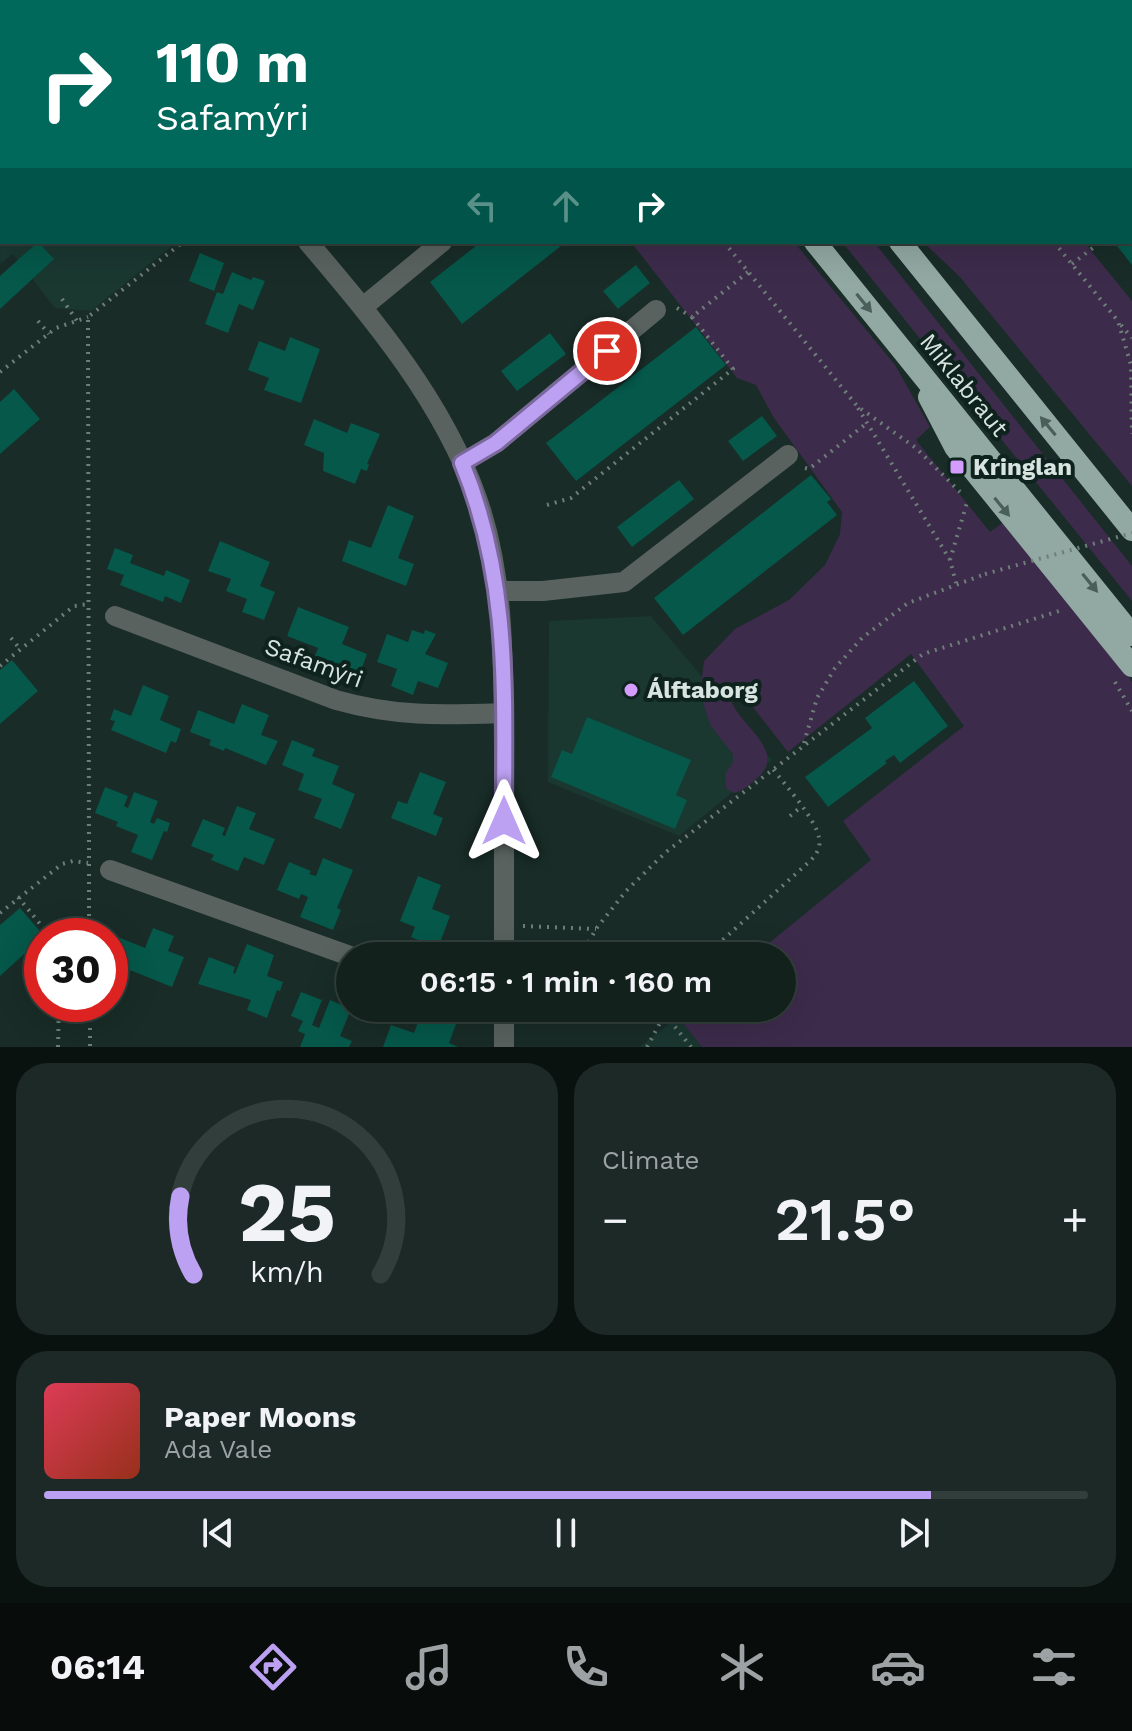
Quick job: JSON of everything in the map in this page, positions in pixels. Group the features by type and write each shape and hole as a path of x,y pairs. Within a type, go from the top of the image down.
{"highway":[{"name":"Miklabraut","path":"817,244 1132,635"},
{"name":"Miklabraut","path":"902,244 1132,532"},
{"path":"918,370 955,447 1132,666"}],"street":[{"path":"310,244 363,307 427,397 462,463 481,513 498,591 503,640 504,942"},
{"path":"363,307 440,244"},
{"path":"462,463 496,443 656,310"},
{"path":"498,591 543,591 624,582 784,458"},
{"name":"Safamýri","path":"115,616 370,710 394,714 503,713"},
{"path":"110,870 336,951"},
{"path":"504,1022 504,1047"}],"path":[{"path":"0,372 56,328 88,317 180,244"},
{"path":"726,244 857,406 950,560 956,583"},
{"path":"1056,244 1132,338"},
{"path":"1072,264 1094,247 1093,244"},
{"path":"547,505 571,498 733,369 692,317 748,272"},
{"path":"62,299 77,321"},
{"path":"88,317 89,918"},
{"path":"38,321 49,334"},
{"path":"1118,321 1131,365 1132,434"},
{"path":"857,406 916,448 977,512"},
{"path":"784,458 809,469 867,423"},
{"path":"916,448 930,445"},
{"path":"950,560 967,500"},
{"path":"803,745 817,698 835,668 862,638 908,603 956,583 1132,532"},
{"path":"1018,560 1028,572"},
{"path":"589,942 626,891 666,852 923,654 1059,611 1053,603"},
{"path":"0,666 74,606 89,605"},
{"path":"11,638 20,649"},
{"path":"1115,682 1132,711"},
{"path":"720,942 817,854 819,836 773,769"},
{"path":"790,816 801,807"},
{"path":"0,913 62,864 73,861 89,863 110,870"},
{"path":"18,897 35,918"},
{"path":"516,926 596,929"},
{"path":"58,1047 59,1022"},
{"path":"90,1022 90,1047"},
{"path":"647,1047 661,1022"},
{"path":"671,1022 691,1047"}],"shaded area":[{"path":"0,244 175,244 91,311 55,308 13,254 0,264"},
{"path":"633,244 796,244 895,365 930,427 916,440 990,532 1005,521 1114,653 1132,682 1132,1047 702,1047 682,1022 796,1022 796,942 770,942 871,860 843,821 964,726 911,654 788,752 734,683 730,695 734,706 762,743 767,755 766,767 748,786 734,793 726,788 725,774 733,762 733,754 710,725 700,693 704,661 735,629 789,600 825,565 840,534 842,512 774,418 756,385 737,378"},
{"path":"844,244 876,244 1132,566 1132,601"},
{"path":"925,244 1086,244 1132,301 1132,486 959,276"},
{"name":"Álftaborg","path":"651,616 772,760 679,836 548,782 549,621"},
{"path":"672,1022 682,1022 702,1047 639,1047"}],"building":[{"path":"36,244 40,244 54,259 0,309 0,276"},
{"path":"478,244 563,244 462,324 430,282"},
{"path":"1116,244 1132,244 1132,265"},
{"path":"200,253 224,263 214,291 189,281"},
{"path":"636,265 650,283 618,309 603,291"},
{"path":"232,272 251,280 253,277 265,281 253,310 239,304 228,333 205,324 217,292 223,294"},
{"path":"696,327 726,365 576,481 546,443"},
{"path":"550,333 566,354 517,391 501,371"},
{"path":"290,337 320,349 301,403 264,390 269,378 248,370 259,341 285,351"},
{"path":"14,389 40,419 0,454 0,402"},
{"path":"762,416 777,436 743,461 728,441"},
{"path":"314,419 347,433 351,423 380,434 367,471 361,469 355,484 323,471 324,453 304,445"},
{"path":"811,475 831,499 827,502 837,515 683,635 654,598"},
{"path":"679,480 694,499 632,547 617,527"},
{"path":"388,505 414,516 398,558 414,564 406,586 342,561 349,540 371,548"},
{"path":"220,541 270,562 260,586 275,592 264,620 242,612 247,599 226,591 231,579 208,571"},
{"path":"115,548 133,555 130,563 164,576 166,570 190,580 181,603 165,596 163,602 120,585 124,575 107,569"},
{"path":"298,607 349,627 342,644 367,654 358,679 313,661 318,648 287,636"},
{"path":"412,630 436,634 425,654 448,663 438,688 418,681 413,695 391,686 397,669 377,662 387,634 408,642"},
{"path":"12,660 38,691 0,724 0,670"},
{"path":"914,681 948,726 900,763 894,755 885,761 887,763 828,807 805,777 872,728 865,718"},
{"path":"143,685 169,696 160,720 181,729 176,743 171,741 166,753 111,730 115,721 110,720 114,709 131,716"},
{"path":"242,704 269,715 261,735 278,741 266,765 225,748 224,751 209,745 211,740 190,732 198,710 234,724"},
{"path":"587,717 691,760 676,795 687,800 675,829 551,777 562,750 572,754"},
{"path":"292,740 315,749 312,756 339,766 332,784 355,794 341,829 314,818 322,799 298,790 304,774 282,765"},
{"path":"420,772 446,782 433,814 443,818 436,836 391,818 398,801 407,804"},
{"path":"105,787 128,796 124,806 128,808 134,792 158,801 150,822 154,824 157,818 170,823 152,860 131,852 138,835 116,826 118,822 95,813"},
{"path":"237,806 256,813 249,829 275,839 264,865 244,857 238,871 211,860 214,855 191,846 203,819 225,828 222,835 225,836"},
{"path":"323,858 353,870 337,908 341,910 333,930 300,917 308,897 301,894 299,899 277,890 289,862 316,876"},
{"path":"418,876 441,885 432,909 450,916 440,942 423,942 411,937 415,927 400,921"},
{"path":"20,908 29,918 24,918 24,954 0,976 0,925"},
{"path":"153,928 174,936 168,951 184,957 172,987 128,969 128,941 145,948"},
{"path":"247,944 274,955 267,976 283,982 267,1018 247,1010 251,1000 198,984 209,957 235,967 235,974"},
{"path":"301,992 322,1000 312,1025 319,1028 330,1000 336,1003 336,1022 346,1022 340,1036 352,1041 349,1047 300,1047 305,1034 298,1031 303,1021 291,1016"},
{"path":"418,1022 450,1022 456,1024 449,1043 458,1047 383,1047 391,1025 414,1033"}],"place":[{"name":"Kringlan","path":"957,467"},
{"name":"Álftaborg","path":"631,690"}],"route":[{"path":"504,821 503,665 498,591 489,540 462,463 496,443 607,351"}]}
